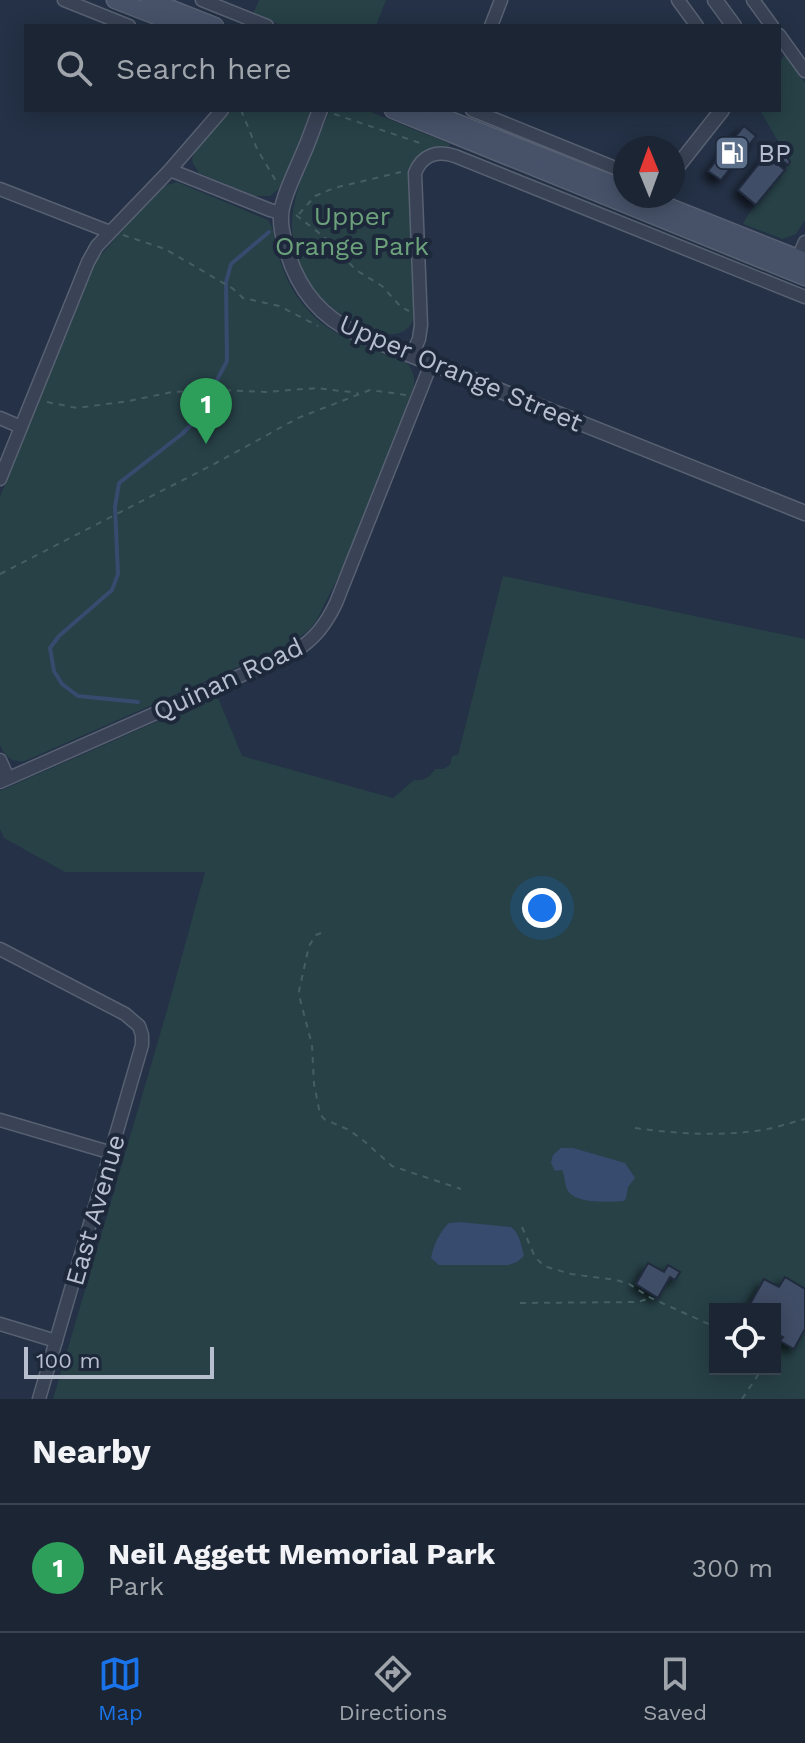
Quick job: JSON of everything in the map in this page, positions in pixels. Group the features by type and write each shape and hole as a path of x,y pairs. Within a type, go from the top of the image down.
{"main road":[{"path":"115,0 177,24"},
{"path":"149,0 210,24"},
{"path":"399,112 613,188"},
{"path":"430,112 613,184"},
{"path":"665,208 800,267"}],"street":[{"path":"64,0 124,24"},
{"path":"202,0 262,24"},
{"path":"492,24 501,0"},
{"path":"678,0 696,24"},
{"path":"715,0 733,24"},
{"path":"753,0 771,24"},
{"path":"781,38 805,71"},
{"path":"0,479 97,246 220,112"},
{"name":"Upper Orange Street","path":"327,112 289,188 281,213 284,242 290,260 301,286 317,307 356,333 805,513"},
{"path":"477,112 613,167"},
{"path":"685,157 720,112"},
{"path":"412,355 419,339 421,318 415,173 417,166 433,154 455,156 805,297"},
{"path":"170,170 281,213"},
{"path":"0,189 110,232"},
{"path":"800,267 805,242"},
{"name":"Quinan Road","path":"4,780 294,652 315,636 336,603 431,364"},
{"path":"0,418 21,427"},
{"path":"0,760 4,780"},
{"name":"East Avenue","path":"0,949 125,1014 141,1030 142,1045 39,1399"},
{"path":"0,1120 112,1153"},
{"path":"0,1324 56,1341"}],"path":[{"path":"242,112 257,149 278,185 289,188"},
{"path":"327,112 428,146 433,154"},
{"path":"417,166 334,188 315,196 297,215 356,270 382,286 401,307 421,318"},
{"path":"110,232 165,249 232,288 243,298 279,306 331,332 337,323"},
{"path":"34,399 77,408 172,392 266,392 317,388 359,394"},
{"path":"0,574 298,418 370,390 418,395"},
{"path":"321,933 309,946 299,991 312,1045 314,1084 320,1114 324,1119 349,1130 392,1166 461,1189"},
{"path":"635,1128 664,1132 741,1132 805,1119"},
{"path":"522,1227 535,1257 544,1266 629,1284 651,1298 709,1324"},
{"path":"520,1303 638,1302 651,1298"},
{"path":"742,1399 758,1375"}],"green space":[{"path":"259,0 386,0 377,24 278,24 253,14"},
{"path":"785,55 805,83 805,220 796,234 783,239 743,224 790,162 761,112 781,112 781,60"},
{"name":"Upper Orange Park","path":"230,112 310,112 281,187 270,196 255,196 199,173 192,159 195,150"},
{"name":"Upper Orange Park","path":"329,112 371,112 450,144 448,148 434,148 422,153 408,175 415,314 409,327 398,334 369,329 338,312 311,286 302,270 292,226 296,197"},
{"path":"177,182 268,220 284,272 309,311 339,334 404,361 412,371 414,386 344,565 309,630 292,643 25,761 16,761 7,756 0,745 0,497 94,263 164,186"},
{"path":"503,576 805,639 805,1399 53,1399 205,872 65,872 4,838 0,829 0,791 217,695 242,756 393,798 414,780 428,777 435,769 450,765 452,756 458,755"}],"water":[{"path":"561,1148 573,1148 625,1163 635,1178 628,1187 624,1201 594,1201 572,1195 567,1189 562,1170 555,1171 551,1163 553,1155"},
{"path":"449,1223 511,1227 518,1236 524,1256 508,1265 439,1265 431,1258 437,1239"}],"building":[{"path":"744,126 756,136 721,180 708,171"},
{"path":"779,143 790,162 788,165 778,157 773,146"},
{"path":"766,155 785,170 756,205 738,190"},
{"path":"648,1263 664,1272 668,1265 680,1272 675,1280 670,1277 658,1298 636,1284"},
{"path":"785,1277 805,1289 805,1329 794,1349 781,1342 781,1303 751,1303 764,1279 779,1287"}],"waterway":[{"path":"138,702 78,696 62,684 54,671 50,648 59,636 112,590 118,574 115,507 119,483 196,420 227,361 226,282 231,264 269,232"}],"place":[{"name":"BP","path":"732,153"},
{"name":"Neil Aggett Memorial Park","path":"206,444"}]}
